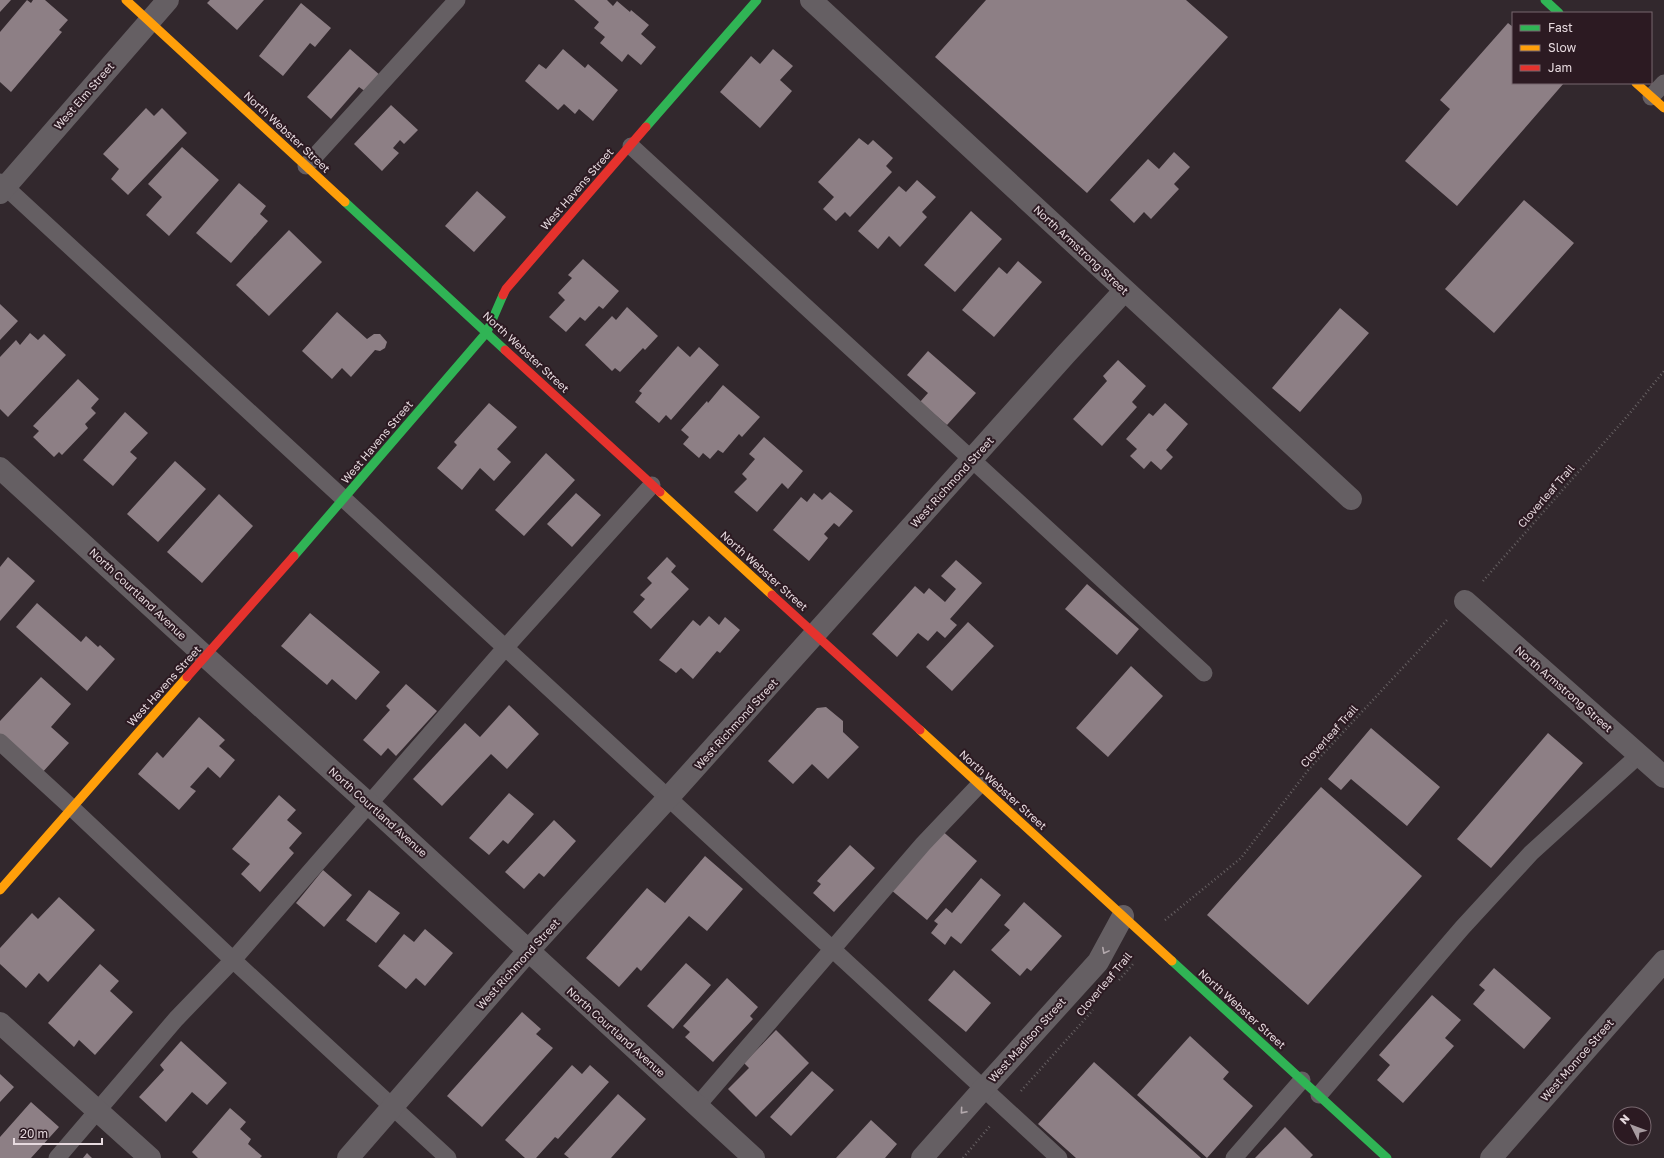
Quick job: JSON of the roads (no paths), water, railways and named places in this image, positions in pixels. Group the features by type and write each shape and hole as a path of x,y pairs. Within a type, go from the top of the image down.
{"street":[{"name":"North Webster Street","path":"126,0 652,485 1387,1158"},
{"name":"West Elm Street","path":"2,187 168,0"},
{"name":"West Havens Street","path":"0,890 344,499 487,332 506,289 757,0"},
{"name":"North Armstrong Street","path":"811,0 1351,500"},
{"path":"1637,84 1664,108"},
{"name":"West Richmond Street","path":"348,1158 528,951 816,635 1066,354 1125,290"},
{"name":"North Courtland Avenue","path":"0,468 369,804 754,1158"},
{"name":"North Armstrong Street","path":"1465,601 1664,777"},
{"name":"West Madison Street","path":"922,1158 1098,962 1123,916"},
{"name":"West Monroe Street","path":"1490,1158 1664,961"},
{"path":"0,1023 150,1158"}],"lane":[{"path":"306,166 454,1"},
{"path":"1650,97 1664,83"},
{"path":"631,146 1204,673"},
{"path":"2,187 344,499 1059,1158"},
{"path":"57,1158 176,1019 233,960 505,648 652,485"},
{"path":"0,742 233,960 448,1158"},
{"path":"1319,1096 1462,928 1531,853 1639,755"},
{"path":"697,1106 923,844 979,785"},
{"path":"1234,1158 1302,1080"}]}
